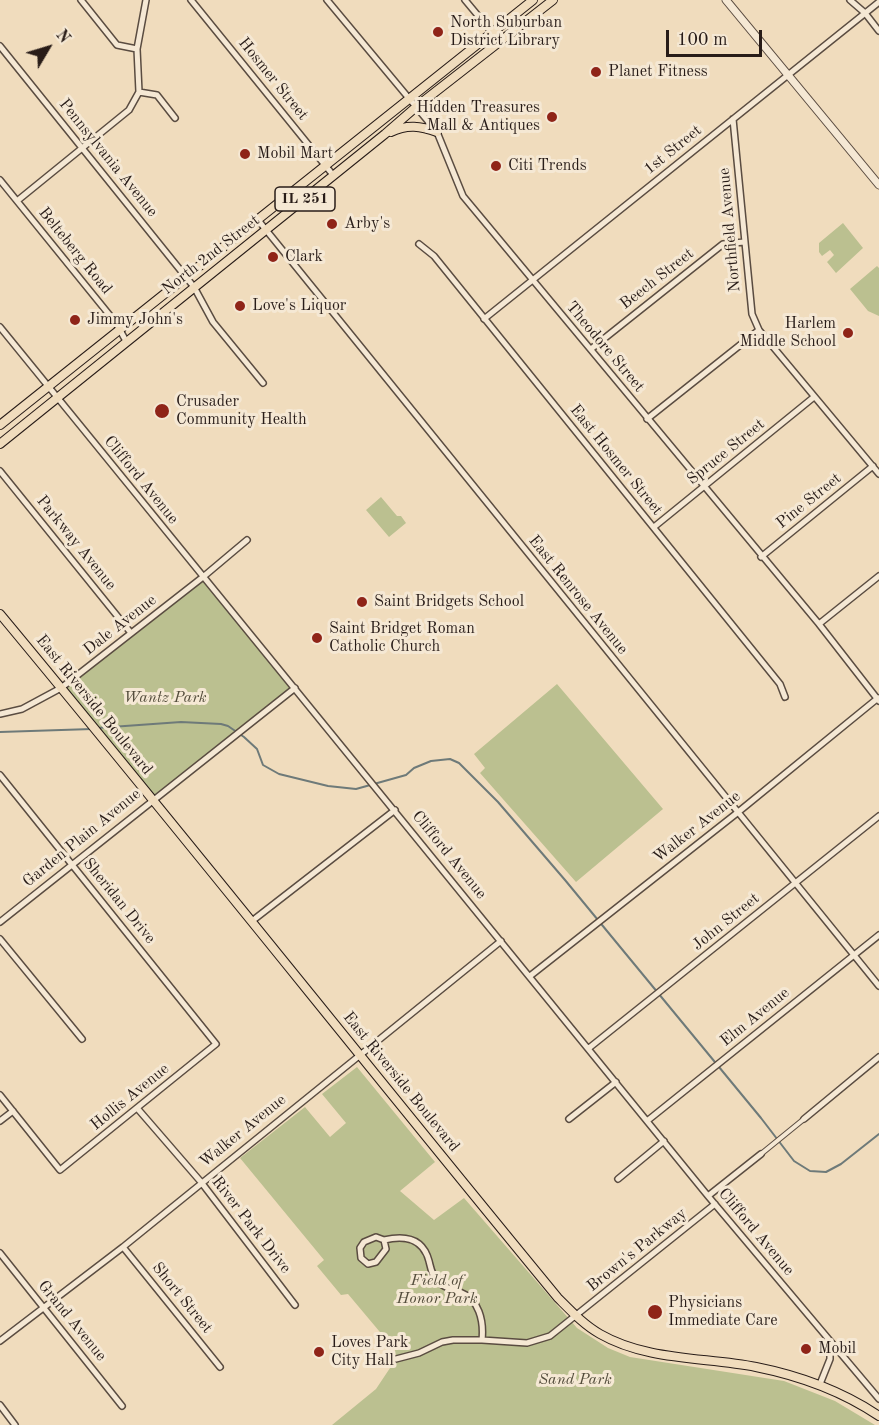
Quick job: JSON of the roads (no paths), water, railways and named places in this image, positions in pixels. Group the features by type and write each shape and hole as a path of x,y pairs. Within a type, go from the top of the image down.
{"main road":[{"name":"North 2nd Street","path":"0,425 533,0"},
{"name":"North 2nd Street","path":"0,444 416,107 553,0"},
{"path":"385,134 397,129 419,126 437,132"},
{"path":"0,425 9,436"},
{"name":"East Riverside Boulevard","path":"0,614 252,921 359,1056 558,1298 576,1316 599,1334 635,1348 720,1363 753,1366 793,1375 819,1384 879,1416"}],"street":[{"path":"81,0 117,45 137,49"},
{"path":"16,201 129,110 139,92 137,49 146,0"},
{"name":"Hosmer Street","path":"191,0 333,176"},
{"name":"Theodore Street","path":"327,0 437,132 463,196 819,624 878,699"},
{"path":"465,0 500,42"},
{"path":"726,0 876,176 879,185"},
{"path":"850,0 865,13 879,31"},
{"name":"1st Street","path":"484,319 879,2"},
{"name":"Pennsylvania Avenue","path":"0,46 194,287 213,322 263,383"},
{"path":"139,92 157,95 175,118"},
{"name":"Northfield Avenue","path":"733,119 752,314 759,330 879,474"},
{"name":"Belteberg Road","path":"0,180 116,322 126,341"},
{"name":"East Renrose Avenue","path":"258,220 879,986"},
{"name":"Beech Street","path":"591,349 723,244 744,242"},
{"name":"East Hosmer Street","path":"419,244 434,256 654,527 780,684 785,697"},
{"name":"Clifford Avenue","path":"0,327 708,1196 879,1399"},
{"path":"647,419 759,330"},
{"name":"Spruce Street","path":"654,527 814,397"},
{"name":"Pine Street","path":"761,556 873,466"},
{"name":"Parkway Avenue","path":"0,471 131,633"},
{"name":"Dale Avenue","path":"0,714 22,710 61,688 247,540"},
{"path":"819,624 879,576"},
{"name":"Garden Plain Avenue","path":"0,922 295,688"},
{"name":"Walker Avenue","path":"530,976 878,699"},
{"name":"Sheridan Drive","path":"0,775 216,1044"},
{"path":"252,921 395,810"},
{"name":"John Street","path":"589,1048 879,816"},
{"name":"Elm Avenue","path":"647,1121 879,935"},
{"path":"0,939 82,1039"},
{"name":"Walker Avenue","path":"0,1341 123,1246 501,941"},
{"name":"Hollis Avenue","path":"13,1111 60,1170 216,1044"},
{"path":"708,1196 879,1057"},
{"path":"569,1119 616,1082"},
{"path":"0,1095 13,1111 0,1121"},
{"name":"River Park Drive","path":"137,1108 201,1182 296,1305"},
{"path":"618,1179 664,1142"},
{"name":"Brown's Parkway","path":"396,1359 419,1353 442,1342 482,1340 526,1343 550,1336 715,1204"},
{"path":"384,1240 386,1249 376,1262 368,1264 361,1258 360,1248 364,1242 376,1237 384,1240 403,1236 422,1246 437,1281 442,1286 466,1295 475,1304 481,1321 482,1340"},
{"name":"Short Street","path":"123,1246 220,1367"},
{"name":"Grand Avenue","path":"0,1253 122,1406"},
{"path":"819,1384 830,1359 830,1340"},
{"path":"0,1405 15,1425"}],"waterway":[{"path":"97,728 181,722 221,724 244,737 257,749 263,765 279,774 328,786 356,789 406,775 414,768 431,761 450,759 459,763 498,802 565,880 794,1161 810,1171 826,1172 841,1164 879,1134"},
{"path":"0,732 92,729"}],"place":[{"name":"North Suburban District Library","path":"438,32"},
{"name":"Planet Fitness","path":"596,72"},
{"name":"Hidden Treasures Mall & Antiques","path":"552,117"},
{"name":"Mobil Mart","path":"245,154"},
{"name":"Citi Trends","path":"496,166"},
{"name":"Arby's","path":"332,224"},
{"name":"Clark","path":"273,257"},
{"name":"Love's Liquor","path":"240,306"},
{"name":"Jimmy John's","path":"75,320"},
{"name":"Harlem Middle School","path":"848,333"},
{"name":"Crusader Community Health","path":"162,411"},
{"name":"Saint Bridgets School","path":"362,602"},
{"name":"Saint Bridget Roman Catholic Church","path":"317,638"},
{"name":"Physicians Immediate Care","path":"655,1312"},
{"name":"Mobil","path":"806,1349"},
{"name":"Loves Park City Hall","path":"319,1352"}],"park label":[{"name":"Wantz Park","path":"165,698"},
{"name":"Field of Honor Park","path":"437,1290"},
{"name":"Sand Park","path":"575,1380"}]}
